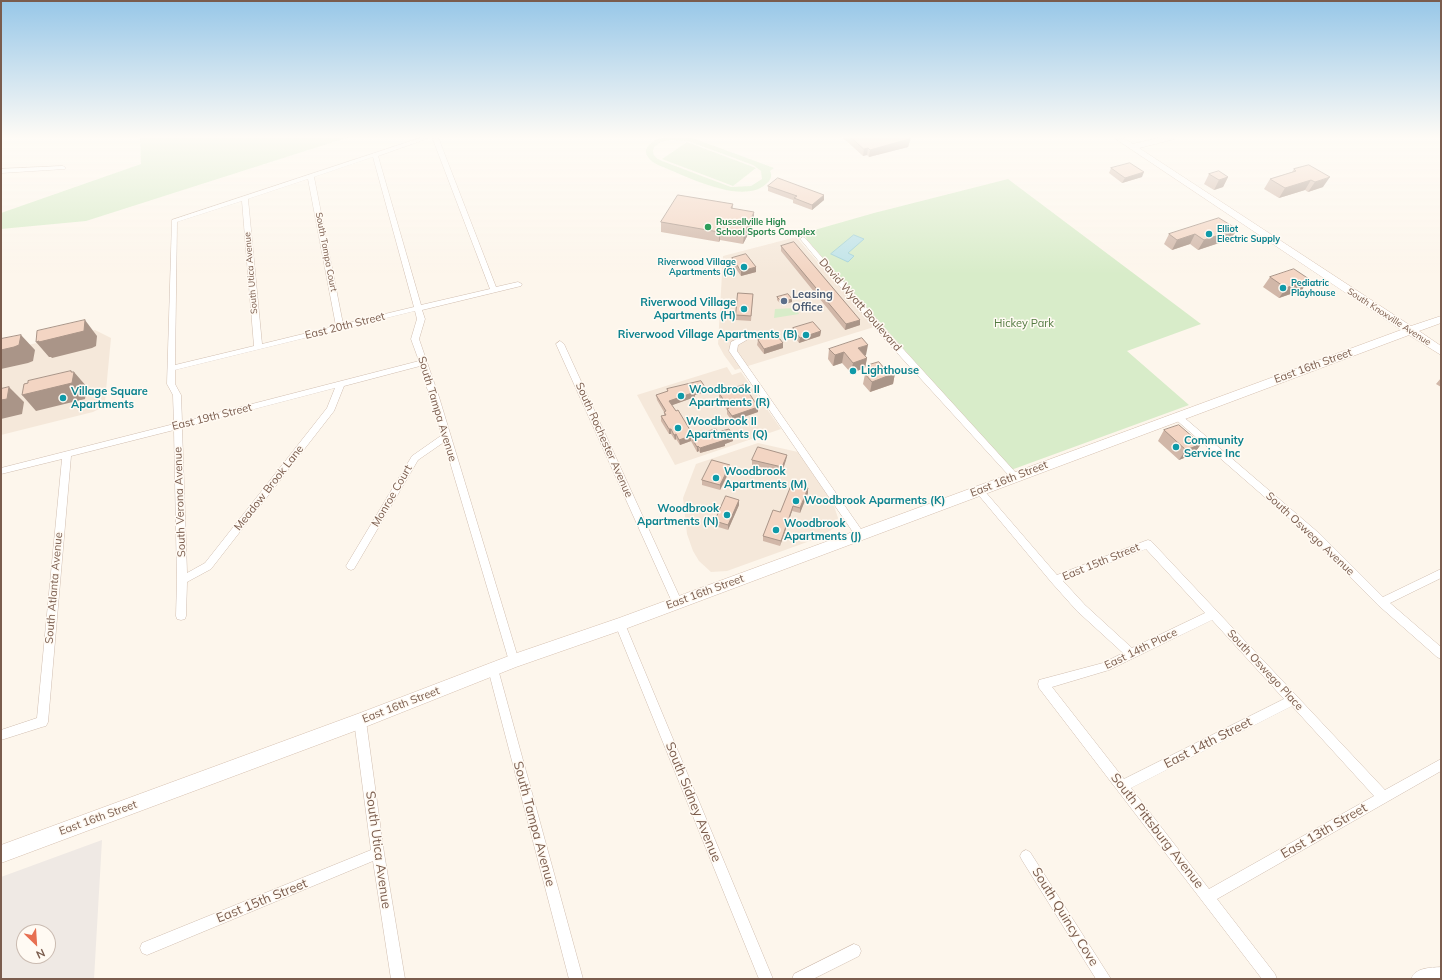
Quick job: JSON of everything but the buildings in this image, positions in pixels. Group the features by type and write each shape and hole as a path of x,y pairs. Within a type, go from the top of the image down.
{"street":[{"path":"245,198 291,183"},
{"name":"South Tampa Court","path":"312,183 340,328"},
{"name":"South Tampa Avenue","path":"383,183 419,308 421,319 415,339 435,397 514,661"},
{"path":"453,183 494,290"},
{"name":"South Knoxville Avenue","path":"1186,183 1441,352"},
{"name":"South Verona Avenue","path":"181,616 182,580 177,395 171,384 174,221 245,198"},
{"name":"South Utica Avenue","path":"245,198 258,347"},
{"name":"David Wyatt Boulevard","path":"803,239 882,331 1015,477"},
{"name":"East 20th Street","path":"172,368 518,284"},
{"name":"East 16th Street","path":"1,854 360,721 514,661 620,624 1441,319"},
{"path":"746,338 734,344 733,351 860,535"},
{"name":"South Rochester Avenue","path":"560,344 677,602"},
{"name":"East 19th Street","path":"1,471 423,363"},
{"name":"Meadow Brook Lane","path":"182,580 208,566 331,409 341,384"},
{"name":"South Oswego Avenue","path":"1177,416 1317,537 1382,602 1441,654"},
{"name":"Monroe Court","path":"351,566 415,458 446,437"},
{"name":"South Atlanta Avenue","path":"1,735 42,722 67,454"},
{"path":"980,490 1081,608 1131,654"},
{"name":"East 15th Street","path":"1056,580 1148,544"},
{"name":"South Oswego Place","path":"1148,544 1383,797"},
{"path":"1382,602 1441,573"},
{"name":"East 14th Place","path":"1043,684 1105,667 1213,614"},
{"name":"South Sidney Avenue","path":"620,624 766,979"},
{"name":"South Tampa Avenue","path":"493,669 576,979"},
{"name":"South Pittsburg Avenue","path":"1043,684 1270,979"},
{"name":"East 14th Street","path":"1123,786 1293,700"},
{"name":"South Utica Avenue","path":"360,721 378,853 398,979"},
{"name":"East 13th Street","path":"1208,897 1441,765"},
{"name":"East 15th Street","path":"147,948 378,853"},
{"name":"South Quincy Cove","path":"1026,856 1104,979"},
{"path":"799,979 854,951"},
{"path":"1418,979 1422,976 1441,974"}],"shaded area":[{"path":"796,237 874,327 735,370 718,344 723,256"},
{"name":"Village Square Apartments","path":"95,330 111,338 105,401 103,407 93,412 1,435 1,351"},
{"path":"727,367 732,375 741,372 781,429 675,465 637,395"},
{"path":"758,443 798,452 833,503 838,518 834,528 821,537 727,571 711,572 699,561 693,551 687,534 683,498 696,464"},
{"path":"102,840 94,979 1,979 1,877"}],"green space":[{"path":"87,183 206,183 86,221 1,229 1,213"},
{"path":"703,183 720,183 731,187 751,186 756,183 767,183 756,190 743,192"},
{"path":"724,183 737,183 733,186"},
{"name":"Hickey Park","path":"993,183 1013,183 1201,324 1127,351 1189,405 1011,470 807,240 804,233 874,213"},
{"path":"795,308 799,314 774,318 775,309"}],"water":[{"path":"854,235 864,239 848,253 854,256 848,262 831,254"}],"place":[{"name":"Russellville High School Sports Complex","path":"708,227"},
{"name":"Elliot Electric Supply","path":"1209,234"},
{"name":"Riverwood Village Apartments (G)","path":"744,267"},
{"name":"Pediatric Playhouse","path":"1283,288"},
{"name":"Leasing Office","path":"784,301"},
{"name":"Riverwood Village Apartments (H)","path":"744,309"},
{"name":"Riverwood Village Apartments (B)","path":"806,335"},
{"name":"Lighthouse","path":"853,371"},
{"name":"Woodbrook II Apartments (R)","path":"681,396"},
{"name":"Village Square Apartments","path":"63,398"},
{"name":"Woodbrook II Apartments (Q)","path":"678,428"},
{"name":"Community Service Inc","path":"1176,447"},
{"name":"Woodbrook Apartments (M)","path":"716,478"},
{"name":"Woodbrook Aparments (K)","path":"796,501"},
{"name":"Woodbrook Apartments (N)","path":"727,515"},
{"name":"Woodbrook Apartments (J)","path":"776,530"}]}
